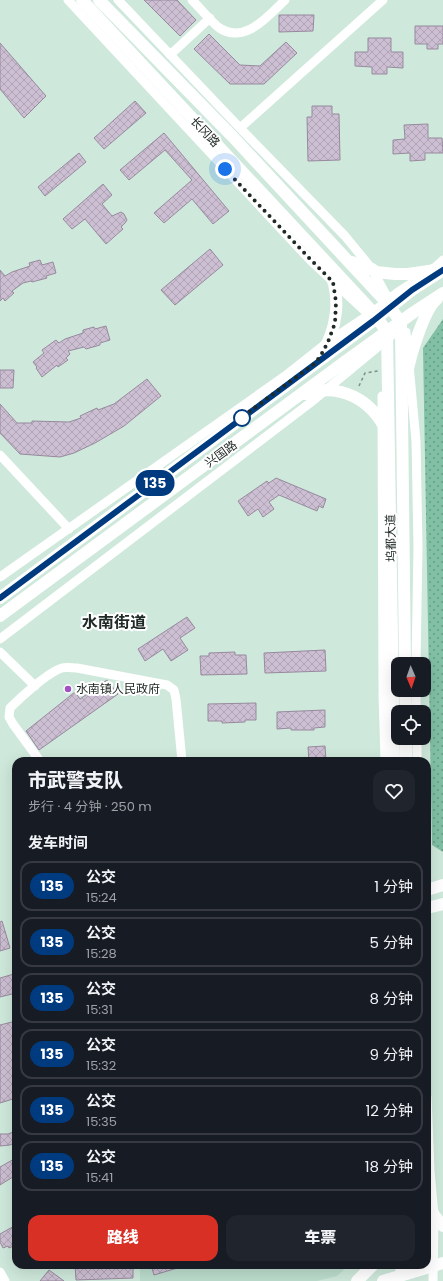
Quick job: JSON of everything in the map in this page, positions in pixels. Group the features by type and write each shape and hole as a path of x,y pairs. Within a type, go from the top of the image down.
{"main road":[{"name":"长冈路","path":"82,0 324,260 373,316"},
{"name":"长冈路","path":"99,0 233,137 344,258 390,303"},
{"path":"344,258 376,272 398,275 439,269"},
{"path":"314,364 320,357 328,342 336,313 333,282 324,260"},
{"name":"兴国路","path":"0,598 314,364 390,303 412,290 439,269"},
{"path":"403,425 404,392 409,365 420,330 431,307 443,294"},
{"name":"兴国路","path":"0,616 348,360 403,324 414,312 443,294"},
{"path":"390,303 403,324"},
{"path":"373,316 385,337"},
{"name":"坞都大道","path":"403,324 405,657"},
{"name":"坞都大道","path":"385,337 389,443 394,757"},
{"path":"298,397 315,391 325,390 341,392 358,398 373,410 382,422 389,443"},
{"path":"406,745 406,757"},
{"path":"431,889 443,885"},
{"path":"431,907 443,904"},
{"path":"431,1209 443,1226"},
{"path":"425,1281 433,1265"},
{"path":"358,1281 369,1269"},
{"path":"383,1281 420,1269"}],"street":[{"path":"0,577 284,376 328,342 373,316 333,282 311,260 214,158 68,0"},
{"path":"118,0 345,236 372,269 390,303"},
{"path":"192,0 219,27 233,33 244,33 254,28 285,0"},
{"path":"240,128 383,0"},
{"path":"170,55 210,18"},
{"path":"439,269 443,260"},
{"path":"416,657 418,547 416,448 409,365 403,324 443,301"},
{"path":"0,639 310,403 385,337"},
{"path":"385,337 382,422 383,694 385,757"},
{"path":"0,455 69,529"},
{"path":"0,652 35,686"},
{"path":"37,757 9,717 10,708 35,686 53,673 63,668 77,668 167,685 174,690 182,757"},
{"path":"417,745 417,757"},
{"path":"431,1182 434,1215 433,1281"},
{"path":"0,1272 5,1281"}],"shaded area":[{"path":"140,1269 345,1269 337,1276 317,1281 140,1281"}],"green space":[{"path":"443,319 443,852 432,845 431,705 429,705 429,697 431,697 431,657 429,657 423,348"}],"building":[{"path":"144,0 177,0 196,20 180,36"},
{"path":"279,15 314,15 313,31 279,32"},
{"path":"415,26 443,26 443,44 438,44 438,49 427,49 427,44 415,44"},
{"path":"209,34 240,65 260,66 286,42 297,53 264,84 230,84 194,49"},
{"path":"368,38 391,38 391,52 403,52 403,68 387,67 387,74 372,74 372,67 355,66 355,52 368,52"},
{"path":"0,43 46,96 24,118 0,89"},
{"path":"135,101 146,113 104,149 94,138"},
{"path":"312,106 332,106 332,114 339,114 340,160 308,161 307,117 312,117"},
{"path":"428,124 428,138 442,138 443,153 425,153 425,160 410,161 410,153 393,154 393,140 405,139 404,125"},
{"path":"164,133 229,211 213,224 192,199 164,223 154,213 192,180 165,150 129,180 120,170"},
{"path":"79,153 86,162 45,196 38,187"},
{"path":"103,184 112,195 102,204 112,216 121,212 127,220 121,227 123,229 106,244 85,219 72,229 63,219"},
{"path":"210,249 223,265 175,305 161,290"},
{"path":"40,260 42,265 53,262 56,273 46,276 47,278 23,283 12,291 14,293 5,301 3,298 0,301 0,270 5,276 30,266 29,263"},
{"path":"106,326 110,340 86,349 84,347 68,351 70,354 66,358 68,360 58,367 57,365 42,377 33,362 44,353 42,350 56,340 59,343 65,339 83,333 83,330"},
{"path":"0,370 14,370 13,388 0,388"},
{"path":"147,379 161,396 124,426 74,453 60,457 20,454 0,433 0,404 17,423 32,423 32,421 69,422 81,418 80,416 97,408 98,410 114,404"},
{"path":"276,478 326,499 323,508 319,506 317,511 279,495 269,502 274,509 263,517 258,509 248,516 238,501 267,481 269,483"},
{"path":"187,617 195,628 180,638 188,650 171,661 163,649 145,661 138,649"},
{"path":"325,650 326,671 265,673 264,653"},
{"path":"235,652 235,655 246,655 247,674 201,675 200,656 209,656 209,653"},
{"path":"107,680 118,694 39,750 26,731 75,692 80,699"},
{"path":"256,703 256,720 222,723 222,721 208,721 208,704"},
{"path":"325,710 325,727 314,728 314,730 291,730 291,728 277,729 277,712"},
{"path":"325,746 326,757 309,757 308,747"},
{"path":"2,921 10,948 0,951 0,922"},
{"path":"12,975 12,994 0,997 0,978"},
{"path":"12,1022 12,1099 0,1103 0,1025"},
{"path":"12,1132 12,1144 0,1146 0,1134"},
{"path":"12,1160 12,1178 0,1185 0,1167"},
{"path":"12,1227 12,1247 9,1248 8,1246 3,1248 0,1242 0,1234"},
{"path":"75,1269 133,1269 133,1278 76,1280"},
{"path":"152,1269 174,1269 154,1275"},
{"path":"49,1270 64,1281 40,1281"}],"bus line":[{"name":"135","path":"0,598 373,321 412,290 443,270"}],"place":[{"name":"水南镇人民政府","path":"68,689"}],"district":[{"name":"水南街道","path":"114,622"}],"route":[{"path":"225,169 333,282 336,302 335,321 332,332 326,348 320,357 314,364 238,420 242,418"}]}
